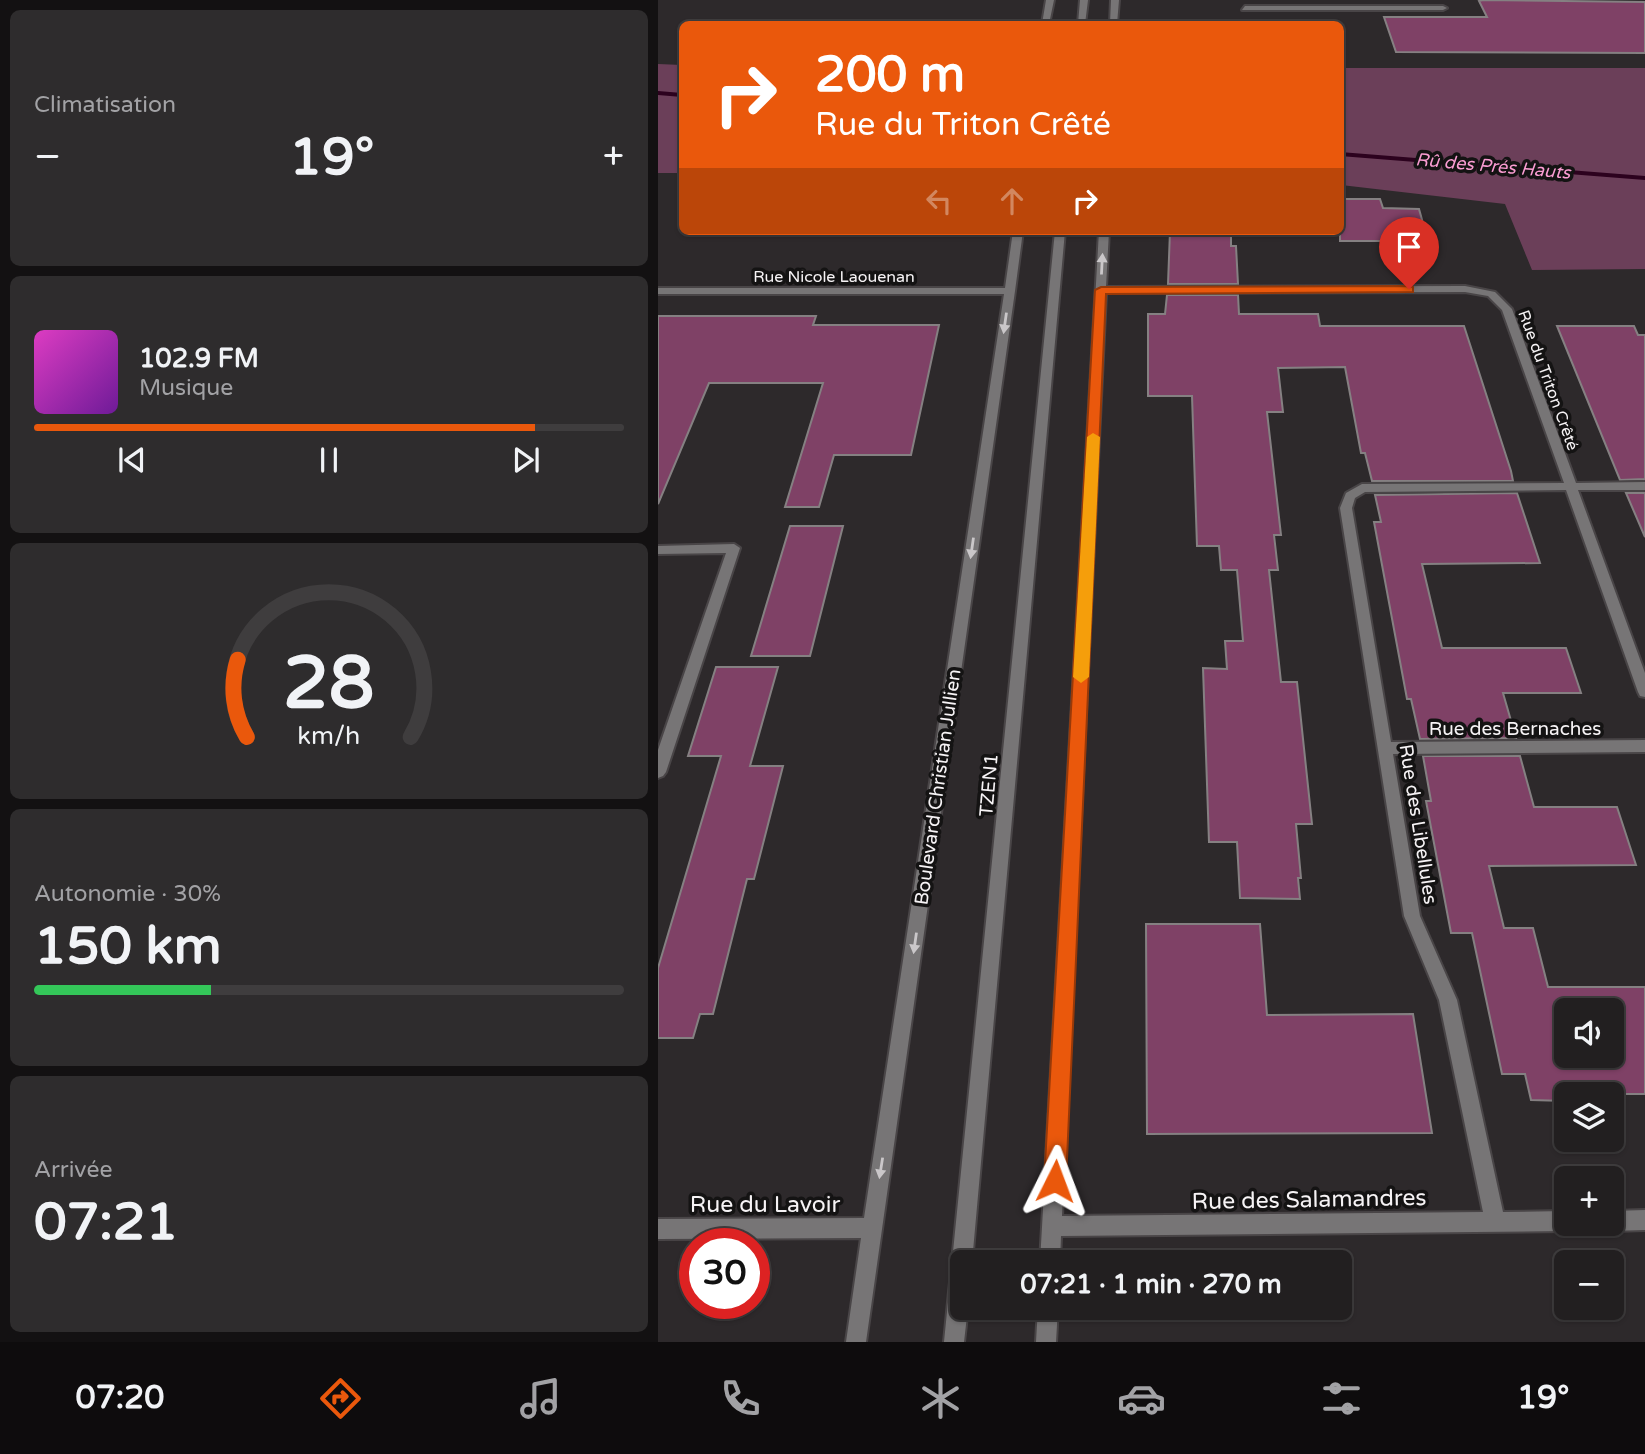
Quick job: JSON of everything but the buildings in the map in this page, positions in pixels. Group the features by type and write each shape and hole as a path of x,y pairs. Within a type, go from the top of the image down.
{"street":[{"path":"1046,21 1050,0"},
{"path":"1082,21 1084,0"},
{"path":"1114,21 1115,0"},
{"path":"1245,8 1332,4 1443,8"},
{"name":"Boulevard Christian Jullien","path":"856,1342 1017,235"},
{"name":"TZEN1","path":"954,1342 1060,235"},
{"path":"1051,1250 1104,235"},
{"name":"Rue du Triton Crêté","path":"1101,290 1465,289 1491,294 1507,309 1645,692"},
{"name":"Rue Nicole Laouenan","path":"658,291 1010,291"},
{"path":"1571,487 1645,486"},
{"name":"Rue des Libellules","path":"1495,1222 1448,1000 1412,916 1346,508 1350,496 1362,488 1571,487"},
{"path":"658,550 734,548 658,772"},
{"name":"Rue des Bernaches","path":"1385,748 1645,746"},
{"path":"1624,1221 1645,1220"},
{"name":"Rue des Salamandres","path":"1052,1226 1554,1221"},
{"name":"Rue du Lavoir","path":"658,1229 872,1228"},
{"path":"1046,1342 1047,1320"}],"shaded area":[{"path":"658,64 679,65 679,173 658,173"},
{"path":"1344,68 1645,68 1645,269 1532,270 1505,204 1344,185"}],"waterway":[{"name":"Rû des Prés Hauts","path":"658,93 679,95"},
{"name":"Rû des Prés Hauts","path":"1344,154 1645,178"}],"slow traffic":[{"path":"1081,677 1093,437"}],"route":[{"path":"1055,1181 1101,290 1409,289"}]}
